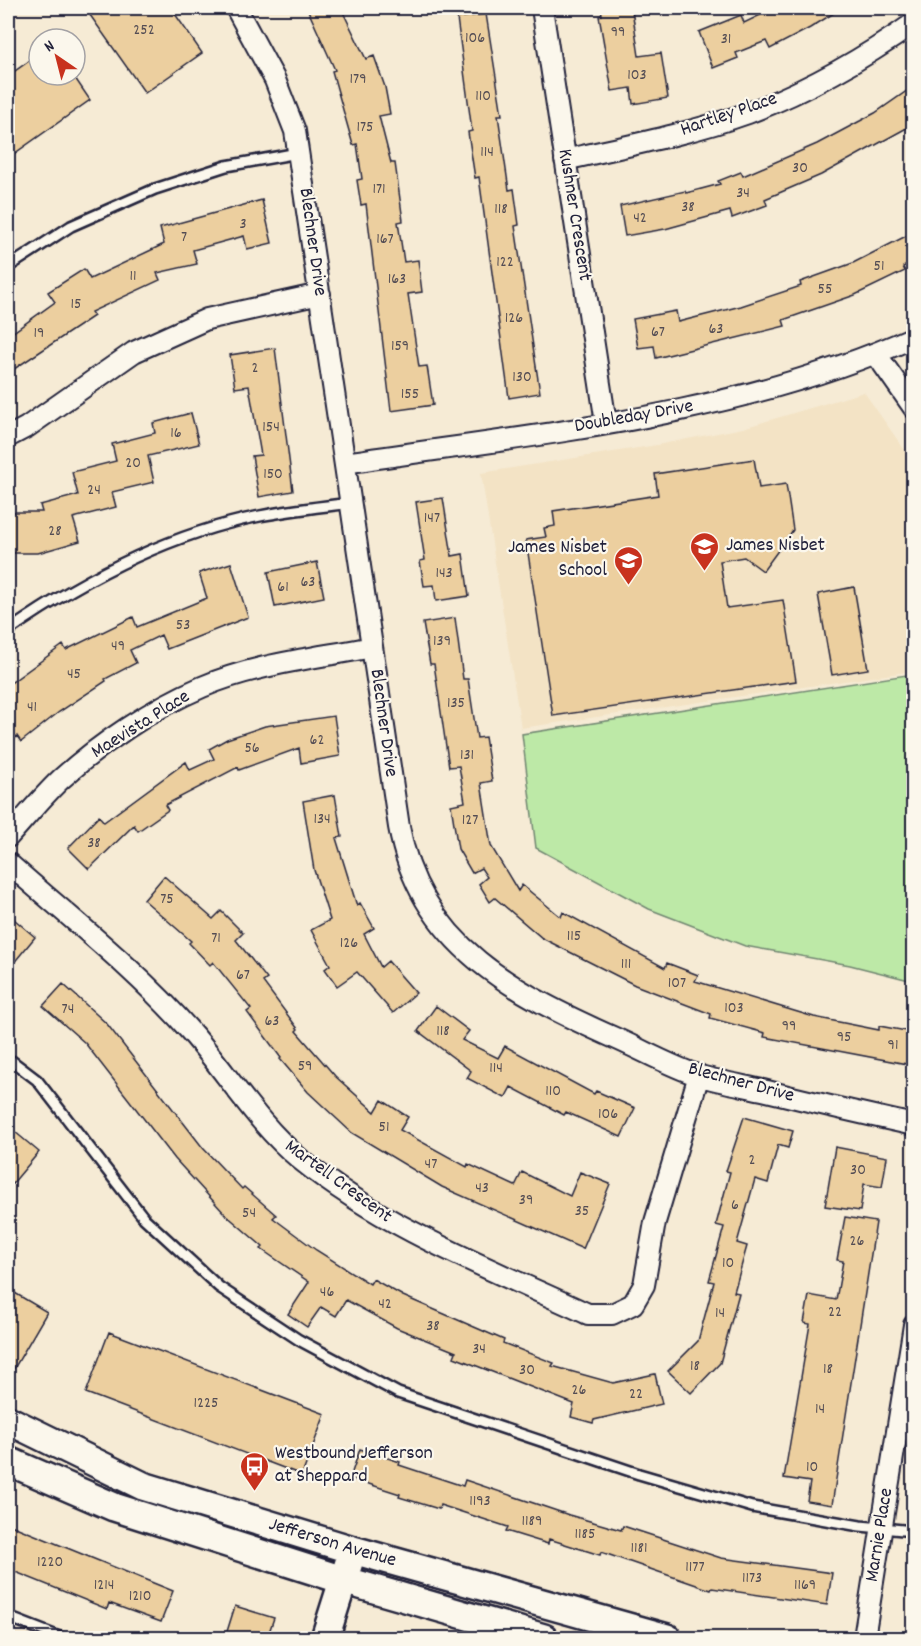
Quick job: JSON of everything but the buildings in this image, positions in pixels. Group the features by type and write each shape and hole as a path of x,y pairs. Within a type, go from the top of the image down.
{"street":[{"name":"Blechner Drive","path":"236,8 275,80 292,122 299,153 404,853 423,900 440,924 485,968 517,989 574,1020 699,1075 914,1125"},
{"name":"Kushner Crescent","path":"542,8 606,423"},
{"name":"Hartley Place","path":"565,160 672,135 748,113 849,66 914,23"},
{"path":"8,437 27,427 134,352 207,319 320,294"},
{"name":"Doubleday Drive","path":"345,463 606,423 723,402 798,381 876,354 914,337"},
{"path":"876,354 914,408"},
{"name":"Maevista Place","path":"8,837 60,780 109,742 162,707 203,686 261,668 372,647"},
{"name":"Martell Crescent","path":"8,863 156,994 193,1034 274,1134 300,1159 368,1209 402,1228 588,1314 612,1314 633,1304 645,1285 655,1222 699,1075"},
{"name":"Marnie Place","path":"864,1638 882,1526 909,1387 914,1325"},
{"name":"Jefferson Avenue","path":"8,1420 143,1486 353,1550 667,1638"},
{"name":"Jefferson Avenue","path":"8,1461 114,1507 343,1580 544,1638"},
{"path":"325,1638 353,1550"}],"lane":[{"path":"8,267 71,226 155,189 226,166 299,153"},
{"path":"8,631 76,586 160,546 260,516 351,503"},
{"path":"8,1063 12,1061 37,1080 144,1218 219,1287 299,1340 398,1393 639,1474 752,1507 860,1526 882,1526 914,1531"},
{"path":"8,1617 62,1638"}],"shaded area":[{"name":"James Nisbet","path":"864,392 913,462 913,671 521,728 481,473 657,445 743,428"}],"green space":[{"path":"913,674 913,981 850,965 745,946 649,909 536,848 522,734"}],"place":[{"name":"James Nisbet","path":"705,572"},
{"name":"James Nisbet School","path":"628,586"},
{"name":"Westbound Jefferson at Sheppard","path":"254,1492"}]}
